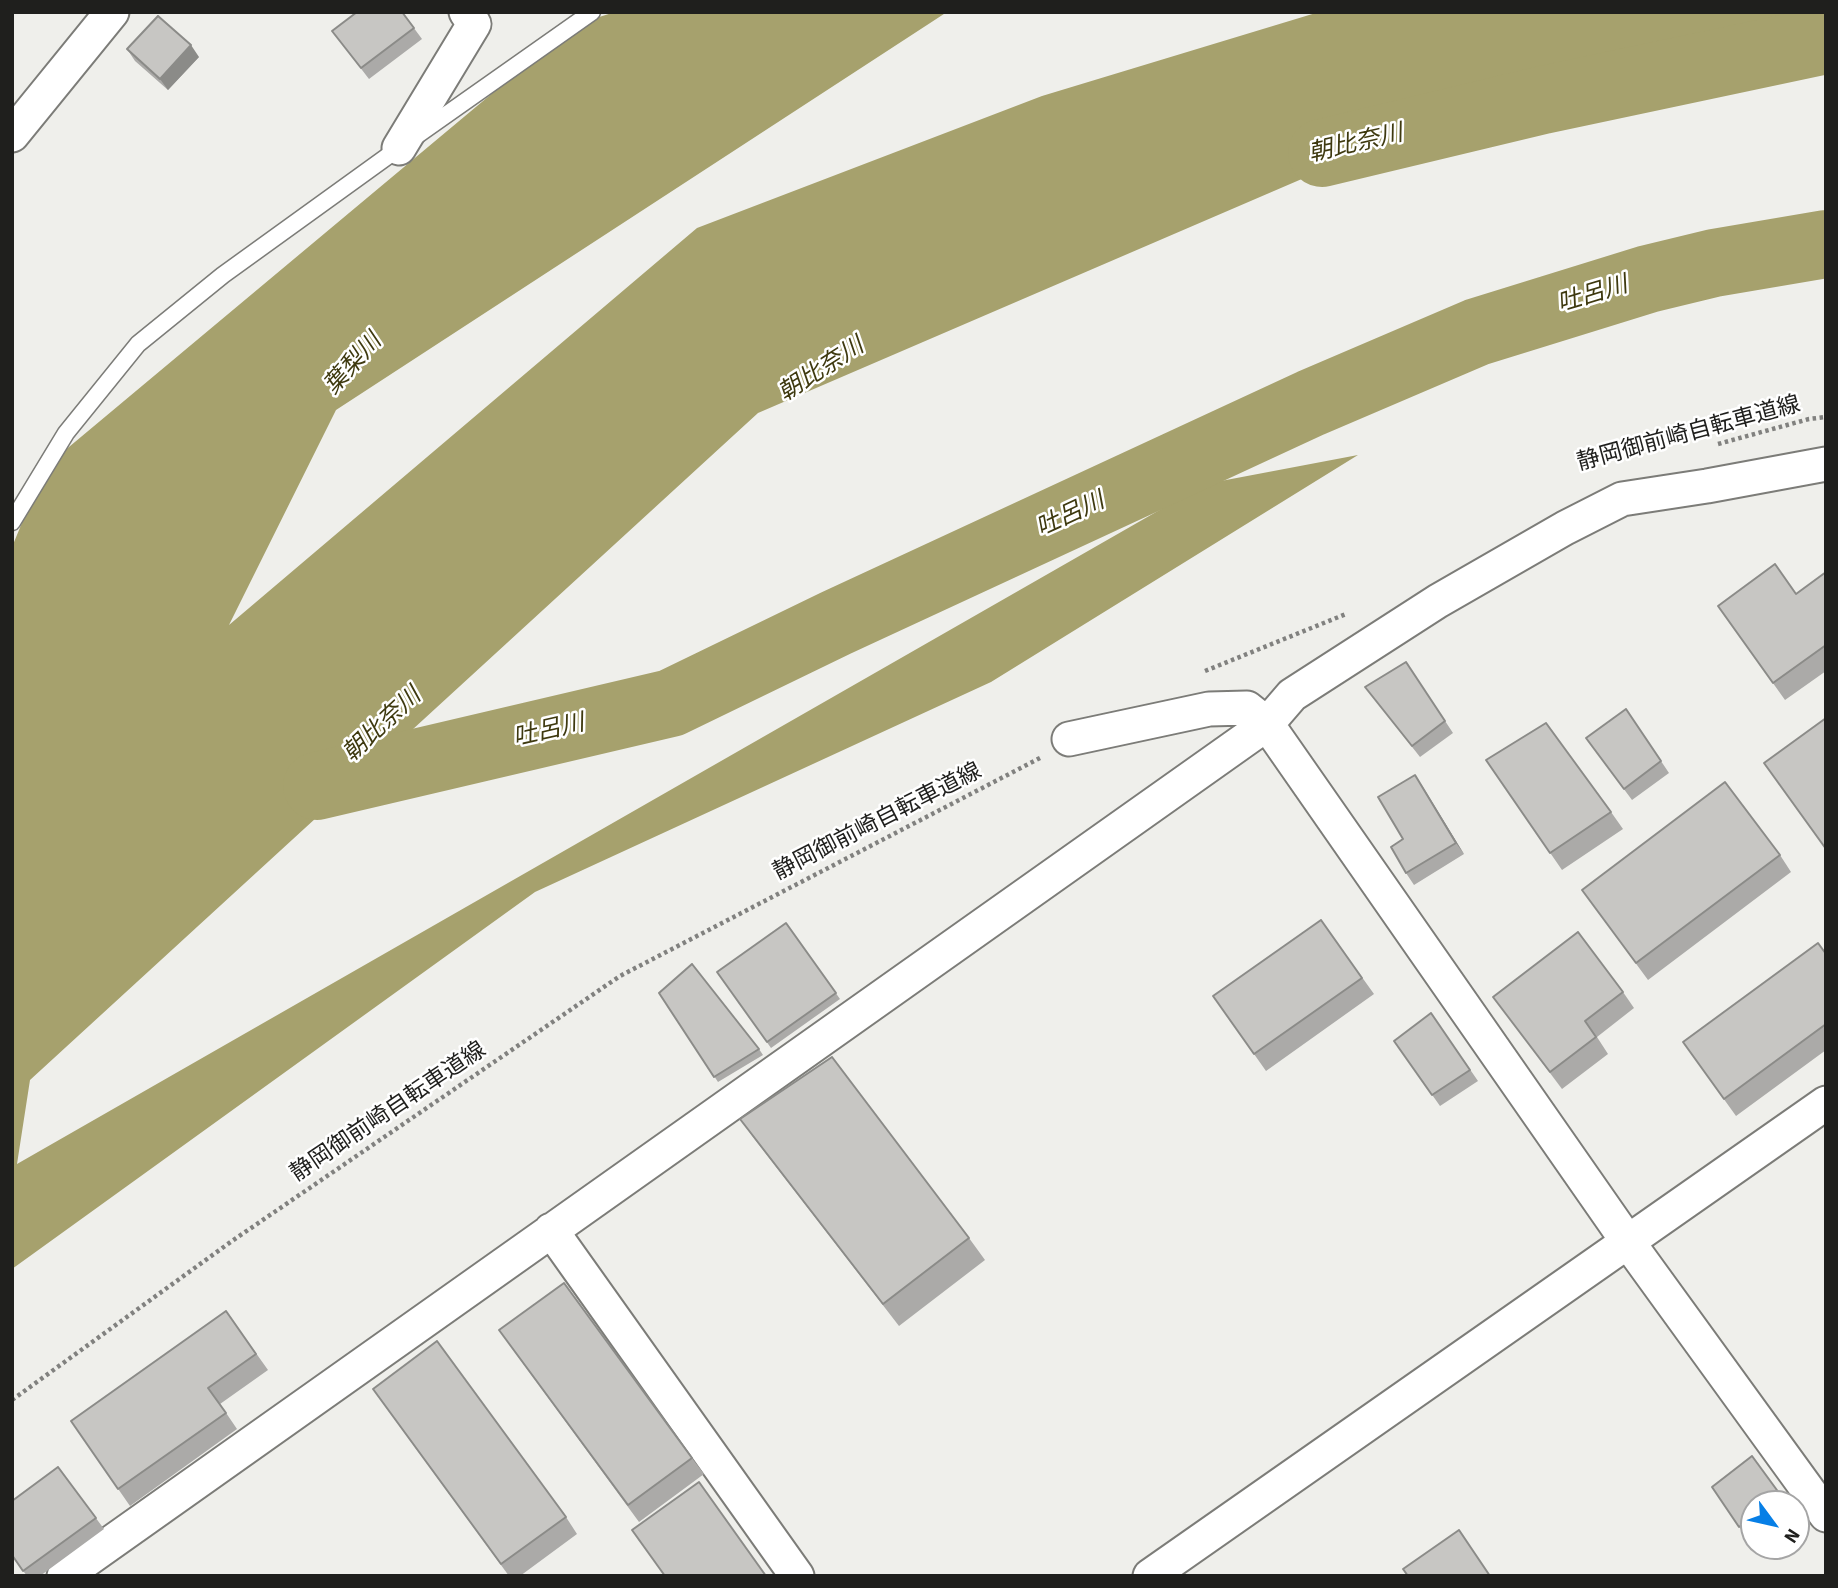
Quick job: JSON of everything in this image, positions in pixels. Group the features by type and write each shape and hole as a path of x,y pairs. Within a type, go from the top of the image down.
{"street":[{"path":"12,135 112,12"},
{"path":"399,148 474,24 466,12"},
{"path":"64,1576 1267,723 1292,695 1438,601 1565,528 1622,499 1826,464"},
{"path":"1069,739 1209,709 1247,708 1267,723 1628,1242 1826,1515"},
{"path":"1150,1576 1826,1103"},
{"path":"551,1230 797,1576"}],"lane":[{"path":"12,522 66,433 138,344 223,275 592,12"}],"path":[{"name":"静岡御前崎自転車道線","path":"1706,448 1809,419 1826,417"},
{"path":"1201,672 1352,612"},
{"name":"静岡御前崎自転車道線","path":"12,1400 232,1241 620,976 1027,766 1069,739"}],"water":[{"name":"葉梨川","path":"615,12 947,12 336,410 229,625 697,228 1042,96 1319,12 1826,12 1826,32 1497,95 758,413 30,1080 17,1164 1205,484 1358,455 991,682 535,892 12,1269 12,547 45,467 574,25"}],"building":[{"path":"357,12 402,12 414,28 361,68 332,31"},
{"path":"158,16 191,45 160,79 127,49"},
{"path":"1775,564 1796,594 1826,572 1826,645 1773,683 1718,606"},
{"path":"1406,662 1445,721 1412,746 1365,687"},
{"path":"1626,709 1661,761 1624,789 1586,738"},
{"path":"1826,718 1826,849 1764,763"},
{"path":"1546,723 1611,812 1550,853 1486,760"},
{"path":"1415,775 1456,843 1406,873 1391,847 1403,839 1378,797"},
{"path":"1725,782 1780,855 1636,963 1582,890"},
{"path":"1321,920 1362,978 1254,1054 1213,996"},
{"path":"786,923 836,993 767,1042 717,972"},
{"path":"1578,932 1623,992 1585,1021 1596,1037 1550,1072 1493,997"},
{"path":"1818,943 1826,954 1826,1024 1724,1099 1683,1042"},
{"path":"692,964 759,1049 714,1077 659,993"},
{"path":"1431,1013 1470,1070 1432,1095 1394,1041"},
{"path":"832,1057 969,1238 883,1304 740,1119"},
{"path":"564,1283 692,1458 628,1505 499,1330"},
{"path":"226,1311 256,1354 208,1388 226,1413 118,1489 71,1421"},
{"path":"437,1341 566,1517 501,1564 373,1389"},
{"path":"1752,1456 1777,1490 1740,1490 1739,1527 1712,1487"},
{"path":"58,1467 96,1518 23,1571 12,1555 12,1501"},
{"path":"699,1482 766,1576 665,1576 632,1530"},
{"path":"1459,1530 1490,1576 1408,1576 1403,1569"}],"waterway":[{"name":"朝比奈川","path":"1322,153 1543,100 1826,40"},
{"name":"吐呂川","path":"317,786 671,703 836,623 1311,403 1477,332 1648,279 1714,263 1826,244"}]}
